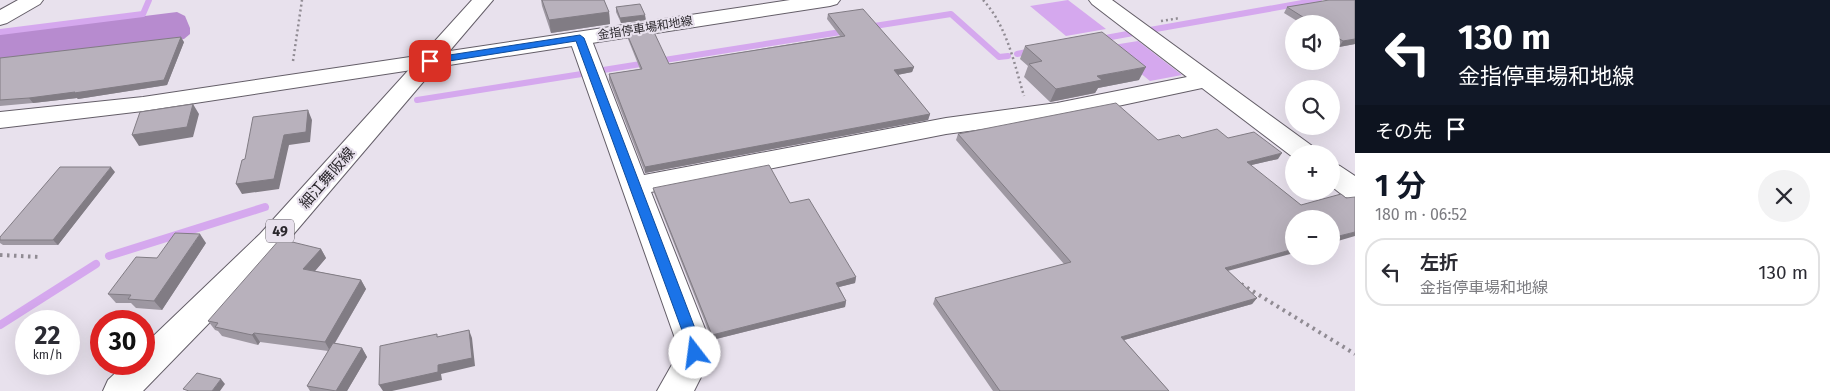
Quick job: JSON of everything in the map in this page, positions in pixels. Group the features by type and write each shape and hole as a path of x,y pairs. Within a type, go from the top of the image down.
{"street":[{"path":"0,18 33,0"},
{"name":"細江舞阪線","path":"120,391 270,242 483,0"},
{"name":"金指停車場和地線","path":"0,120 94,111 830,0"},
{"path":"1099,0 1294,145"},
{"path":"580,38 694,344 695,353 692,363 674,391"},
{"path":"634,186 936,128 1035,114 1206,80"},
{"path":"1340,179 1355,190"}],"path":[{"path":"290,82 302,0"},
{"path":"983,0 998,20 1013,56 1021,91 1035,114"},
{"path":"0,255 40,256"},
{"path":"1237,281 1355,354"}],"shaded area":[{"path":"1068,0 1106,29 1066,36 1030,6"},
{"path":"177,12 185,16 190,28 190,34 184,39 0,62 0,34"},
{"path":"1138,41 1182,75 1150,81 1107,46"}],"building":[{"path":"542,0 604,0 609,12 549,20"},
{"path":"1329,0 1355,0 1355,39 1343,41 1340,39 1340,15 1300,15 1287,7"},
{"path":"640,4 645,15 620,18 616,7"},
{"path":"863,9 914,67 894,70 930,114 645,167 609,74 642,69 627,34 653,30 669,64 845,36 828,14"},
{"path":"1102,32 1146,67 1097,76 1102,80 1056,89 1029,64 1042,61 1025,46"},
{"path":"181,37 164,80 74,93 0,100 0,58"},
{"path":"1116,103 1158,140 1179,135 1182,138 1217,129 1228,138 1254,132 1282,153 1247,162 1285,192 1285,200 1295,200 1301,205 1319,200 1340,200 1341,194 1346,198 1355,197 1355,232 1340,236 1340,210 1285,210 1285,251 1225,268 1257,298 1121,337 1169,391 1000,391 935,298 1071,262 958,134"},
{"path":"193,104 187,127 132,135 140,112"},
{"path":"308,110 306,132 284,135 274,179 236,184 242,160 245,159 253,117"},
{"path":"769,165 790,203 809,199 856,277 836,283 846,301 712,335 653,188"},
{"path":"60,167 111,167 53,240 0,240 0,237"},
{"path":"175,233 200,234 154,301 128,299 131,295 108,294 136,257 157,258"},
{"path":"280,239 321,249 303,269 361,280 325,342 254,333 252,335 215,327 218,323 208,321"},
{"path":"469,330 472,358 438,365 438,372 379,385 380,346 437,334 437,337"},
{"path":"333,343 362,348 336,391 307,386"},
{"path":"197,373 221,379 212,391 189,391 183,389"}],"waterway":[{"path":"0,32 143,14 149,0"},
{"path":"1150,30 1319,0"},
{"path":"868,27 951,14 999,57 1008,56"},
{"path":"658,61 847,31"},
{"path":"1100,39 1133,33"},
{"path":"1017,54 1032,51"},
{"path":"597,71 647,63"},
{"path":"417,100 588,73"},
{"path":"109,256 265,207"},
{"path":"0,325 96,264"}],"route":[{"path":"430,61 580,38 694,344 695,353"}]}
